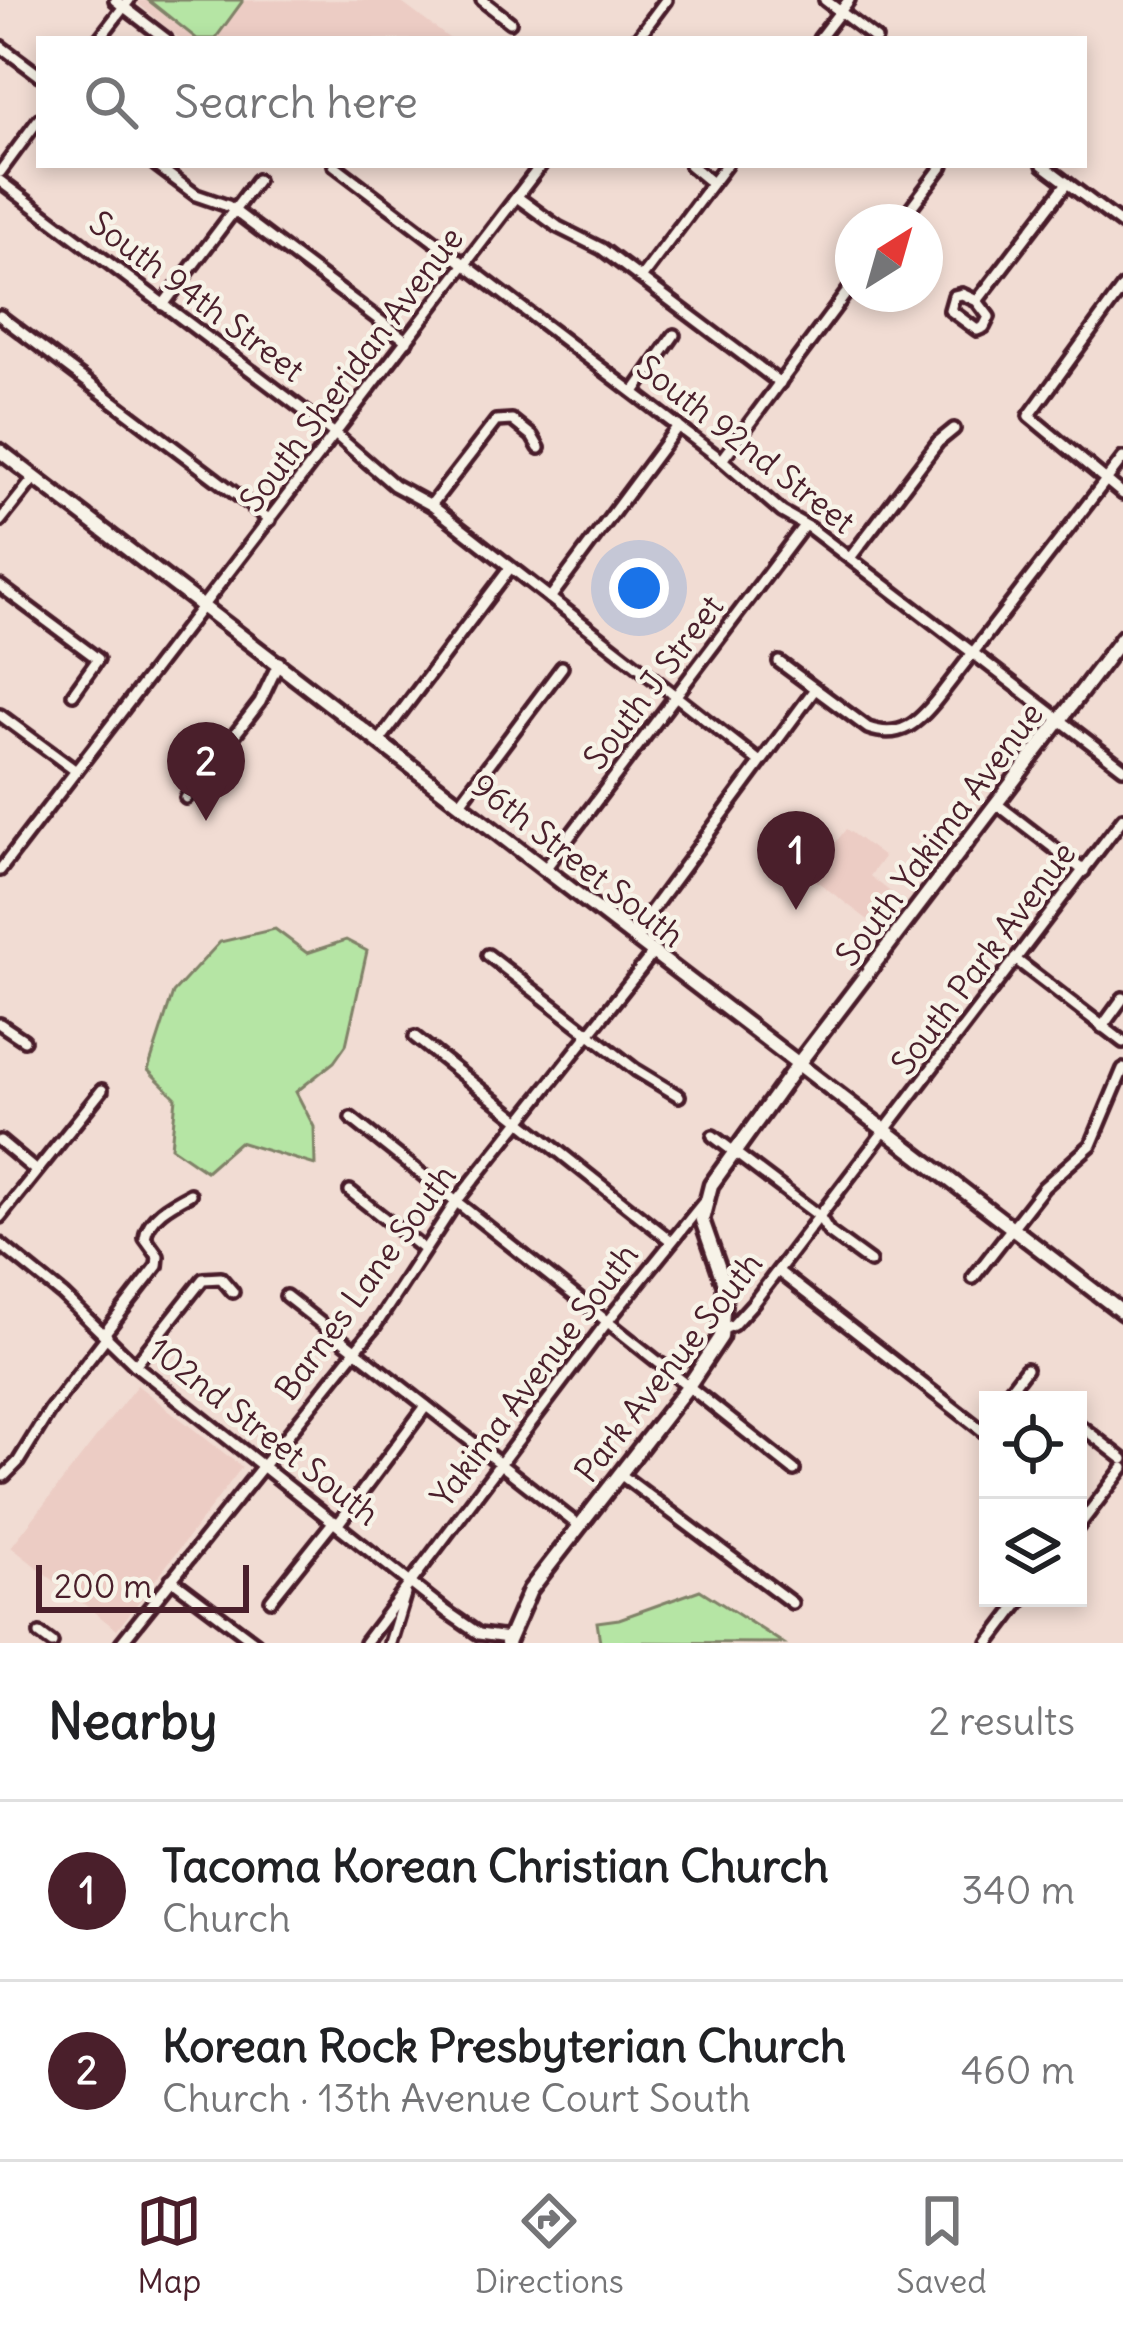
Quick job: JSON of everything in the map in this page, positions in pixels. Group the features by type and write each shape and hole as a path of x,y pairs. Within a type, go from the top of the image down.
{"main road":[{"name":"96th Street South","path":"0,451 1123,1313"},
{"name":"South Yakima Avenue","path":"798,1064 1123,637"},
{"name":"Yakima Avenue South","path":"704,1203 734,1151 798,1064"},
{"path":"704,1203 703,1229 725,1286 723,1329"},
{"name":"Park Avenue South","path":"507,1641 524,1599 689,1385 717,1346 723,1329"}],"street":[{"path":"482,0 510,22"},
{"path":"639,36 666,0"},
{"path":"825,0 872,36"},
{"path":"822,36 849,0"},
{"path":"101,36 122,2 162,36"},
{"path":"0,46 36,73"},
{"path":"0,176 36,123"},
{"path":"160,168 196,195 234,211 407,341"},
{"name":"South 92nd Street","path":"338,168 1123,768"},
{"name":"South Sheridan Avenue","path":"0,870 539,168"},
{"path":"694,168 712,183"},
{"path":"641,278 724,168"},
{"path":"914,204 942,168"},
{"path":"1047,168 1123,226"},
{"name":"South 94th Street","path":"0,176 335,434 394,485 431,505 760,762"},
{"path":"163,305 257,180"},
{"path":"977,301 1067,183"},
{"path":"517,196 558,227 602,248 780,383"},
{"path":"1123,287 1029,412 1030,419 1123,494"},
{"path":"962,294 977,301 989,316 977,330 958,319 950,303 962,294"},
{"path":"722,460 835,308"},
{"path":"0,316 270,520"},
{"path":"634,392 674,335"},
{"path":"431,505 501,418 512,420 539,448"},
{"path":"550,598 678,426"},
{"path":"850,559 938,442 954,428"},
{"path":"779,662 868,728 886,733 903,730 924,716 1123,458"},
{"path":"0,521 35,477"},
{"name":"South J Street","path":"545,868 803,527"},
{"path":"380,740 510,568"},
{"path":"0,586 98,658 73,694"},
{"path":"186,798 260,702 279,662"},
{"path":"460,803 562,668"},
{"path":"632,937 815,689"},
{"path":"0,715 76,772"},
{"path":"997,804 1084,871"},
{"name":"South Park Avenue","path":"886,1131 1123,818"},
{"path":"0,847 11,855"},
{"name":"Barnes Lane South","path":"121,1643 354,1352 456,1202 653,953"},
{"path":"488,956 636,1070 679,1096"},
{"path":"1015,958 1123,1042"},
{"path":"1102,1027 1123,998"},
{"path":"0,1024 24,1040"},
{"path":"415,1037 670,1240"},
{"path":"973,1278 1052,1179 1091,1144 1123,1069"},
{"path":"0,1217 102,1090"},
{"path":"350,1118 794,1470"},
{"name":"Park Avenue South","path":"723,1329 739,1321 886,1131"},
{"path":"713,1136 819,1216 829,1232 870,1262"},
{"path":"0,1141 36,1171"},
{"path":"350,1190 422,1248"},
{"path":"4,1476 157,1266 158,1256 145,1238 147,1227 190,1194"},
{"name":"Yakima Avenue South","path":"365,1643 670,1240 704,1203"},
{"name":"102nd Street South","path":"0,1244 135,1365 336,1522 409,1589 471,1630 507,1641"},
{"path":"778,1271 979,1428"},
{"path":"135,1365 203,1280 221,1279 233,1292"},
{"path":"286,1295 578,1525"},
{"path":"1009,1391 1026,1369"},
{"path":"271,1600 426,1406"},
{"path":"1087,1431 1123,1459"},
{"path":"1088,1514 1123,1468"},
{"path":"620,1474 792,1603"},
{"path":"171,1579 256,1643"},
{"path":"390,1643 409,1589"},
{"path":"989,1643 1016,1607"},
{"path":"40,1634 52,1643"}],"shaded area":[{"path":"398,0 446,36 176,36 135,1"},
{"path":"846,829 884,857 870,876 906,904 884,932 810,876"},
{"path":"137,1385 242,1467 117,1630 11,1547"}],"green space":[{"path":"148,0 242,0 217,36 193,36"},
{"path":"275,929 307,953 346,940 367,951 346,1045 334,1062 296,1092 314,1127 315,1165 239,1142 206,1171 171,1147 176,1098 148,1070 173,993 220,942"},
{"path":"700,1590 783,1643 600,1642 597,1622 619,1619"}],"place":[{"name":"Korean Rock Presbyterian Church","path":"206,821"},
{"name":"Tacoma Korean Christian Church","path":"796,910"}]}
